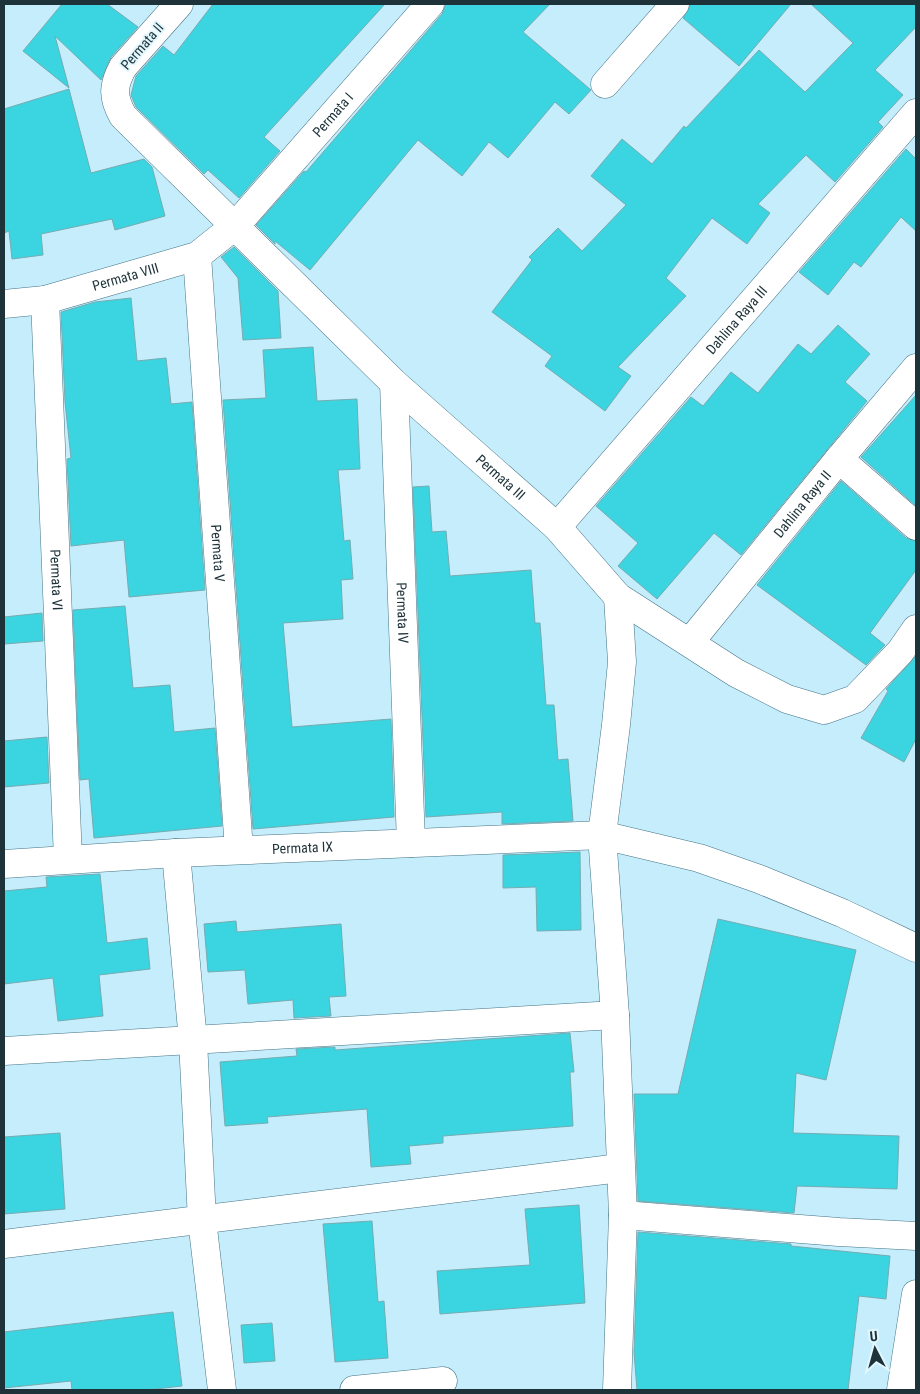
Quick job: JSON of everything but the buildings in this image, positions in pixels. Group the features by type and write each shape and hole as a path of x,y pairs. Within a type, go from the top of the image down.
{"street":[{"name":"Permata II","path":"114,93 116,79 123,66 179,4"},
{"name":"Permata I","path":"236,225 430,4"},
{"path":"604,84 675,4"},
{"name":"Permata III","path":"114,93 117,105 123,116 394,382 557,527 618,597 736,673 788,699 824,710 855,699 900,652 916,629"},
{"name":"Dahlina Raya III","path":"557,527 916,113"},
{"name":"Permata VIII","path":"4,304 45,300 197,256 236,225"},
{"name":"Permata V","path":"197,256 239,850"},
{"name":"Permata VI","path":"45,300 68,859"},
{"name":"Dahlina Raya II","path":"690,642 916,368"},
{"name":"Permata IV","path":"394,382 411,843"},
{"path":"839,459 916,526"},
{"path":"617,1390 623,1215 615,1015 602,835 622,662 618,597"},
{"name":"Permata IX","path":"4,864 176,853 602,835 699,858 759,879 851,917 916,948"},
{"path":"176,853 193,1041 202,1220 222,1390"},
{"path":"4,1051 615,1015"},
{"path":"4,1244 620,1168"},
{"path":"623,1215 839,1232 916,1236"},
{"path":"900,1390 916,1294"},
{"path":"354,1390 443,1381"}]}
